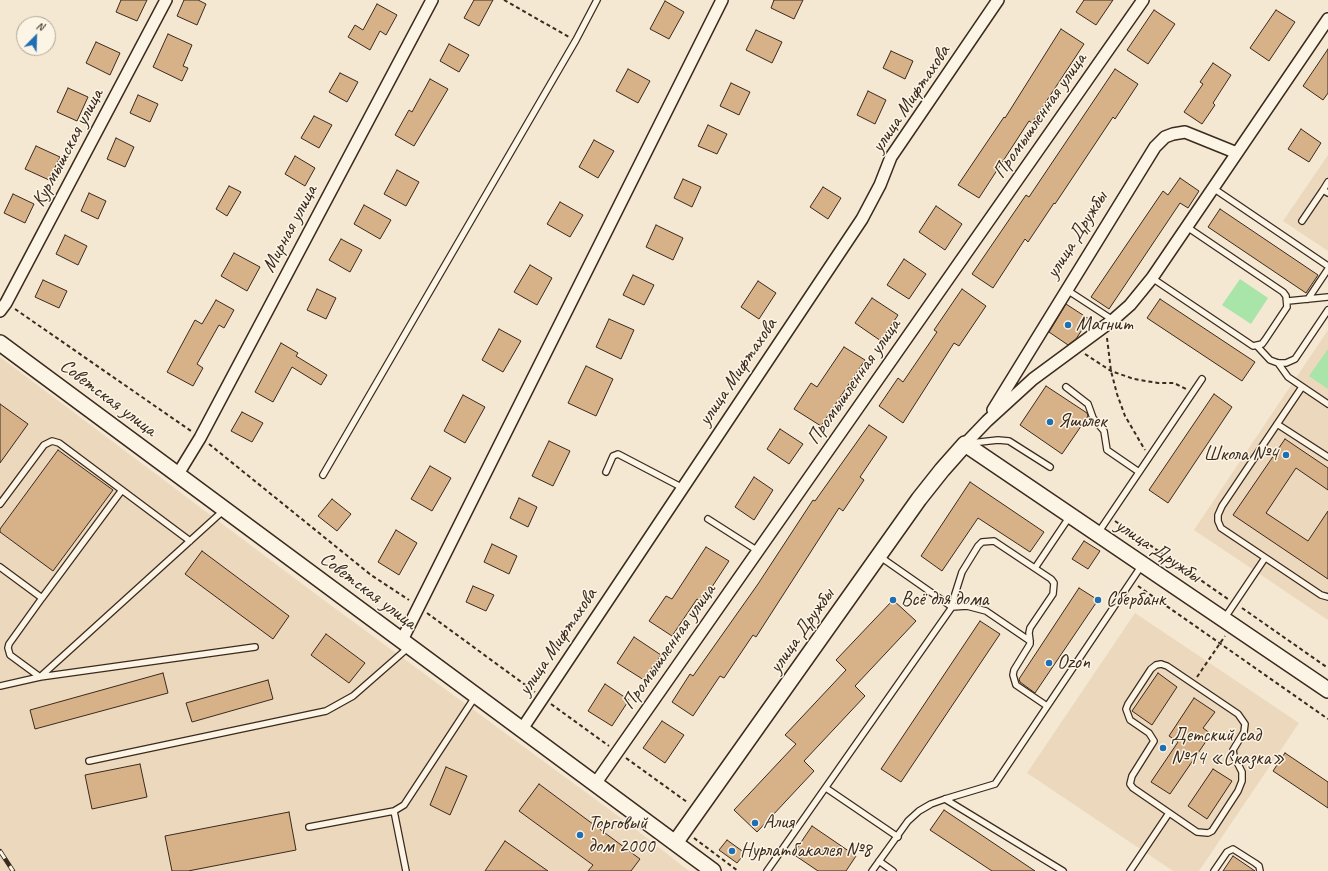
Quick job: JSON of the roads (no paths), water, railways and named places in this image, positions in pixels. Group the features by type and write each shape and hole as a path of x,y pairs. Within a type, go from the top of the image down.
{"street":[{"name":"Курмышская улица","path":"3,307 166,0"},
{"name":"Мирная улица","path":"178,474 200,438 432,0"},
{"path":"406,643 419,607 722,0"},
{"name":"улица Мифтахова","path":"522,729 862,219 880,185 891,157 998,0"},
{"name":"Промышленная улица","path":"595,784 1143,0"},
{"name":"улица Дружбы","path":"675,843 923,493 987,421 1033,379 1110,323 1130,304 1152,278 1328,19"},
{"name":"улица Дружбы","path":"987,421 1155,147 1165,137 1185,132 1237,153"},
{"name":"Советская улица","path":"0,343 713,871"},
{"name":"улица Дружбы","path":"965,444 1328,690"}],"lane":[{"path":"323,475 576,40 597,0"},
{"path":"1302,221 1326,191 1328,182"},
{"path":"1213,188 1328,266"},
{"path":"1187,227 1283,292 1288,301 1286,307 1265,340 1257,346"},
{"path":"1308,299 1328,269"},
{"path":"1152,278 1249,343 1257,346 1270,360 1278,363 1286,364 1295,359 1328,310"},
{"path":"1067,290 1110,323"},
{"path":"1288,301 1328,297"},
{"path":"1278,363 1288,377 1328,404"},
{"path":"1097,534 1202,378"},
{"path":"1066,387 1083,398 1088,404 1093,418 1104,431 1107,450 1139,472"},
{"path":"1302,387 1218,515 1221,528 1321,595 1328,597"},
{"path":"1277,424 1328,457"},
{"path":"965,444 998,440 1009,441 1050,467"},
{"path":"0,504 44,445 52,441 59,443 190,540"},
{"path":"606,472 614,456 618,454 682,488"},
{"path":"40,677 10,655 8,648 9,644 122,490"},
{"path":"40,677 225,509"},
{"path":"1035,568 1070,516"},
{"path":"708,518 758,551"},
{"path":"767,871 952,607 961,576 978,546 982,542 994,541 1051,579 1054,588 1030,628 1030,641 1028,648 1014,670 1014,680 1016,685 1047,706"},
{"path":"879,556 952,607 967,606 986,611 1030,641"},
{"path":"1228,622 1234,604 1265,558"},
{"path":"872,871 898,837 908,821 919,811 931,804 945,799 995,784 1142,564"},
{"path":"0,568 42,598"},
{"path":"89,761 326,711 353,696 406,643"},
{"path":"0,686 40,677 255,647"},
{"path":"1161,664 1167,666 1238,714 1243,719 1244,732 1233,750 1234,756 1242,772 1242,781 1238,791 1212,830 1208,833 1198,832 1169,813 1133,788 1130,784 1132,776 1154,741 1150,733 1130,720 1126,709 1156,665 1161,664"},
{"path":"309,828 399,809 408,800 476,695"},
{"path":"826,788 898,837"},
{"path":"945,799 1063,871"},
{"path":"394,811 406,871"},
{"path":"1130,871 1169,813"},
{"path":"1214,871 1227,852 1233,849 1255,862 1259,866 1260,871"},
{"path":"879,861 893,871"}],"railway":[{"path":"0,851 13,871"}],"place":[{"name":"Магнит","path":"1068,325"},
{"name":"Яшьлек","path":"1050,422"},
{"name":"Школа №4","path":"1286,455"},
{"name":"Всё для дома","path":"893,600"},
{"name":"Сбербанк","path":"1098,600"},
{"name":"Ozon","path":"1049,663"},
{"name":"Детский сад №14 «Сказка»","path":"1163,748"},
{"name":"Алия","path":"755,823"},
{"name":"Торговый дом 2000","path":"580,835"},
{"name":"Нурлатбакалея №8","path":"732,851"}]}
